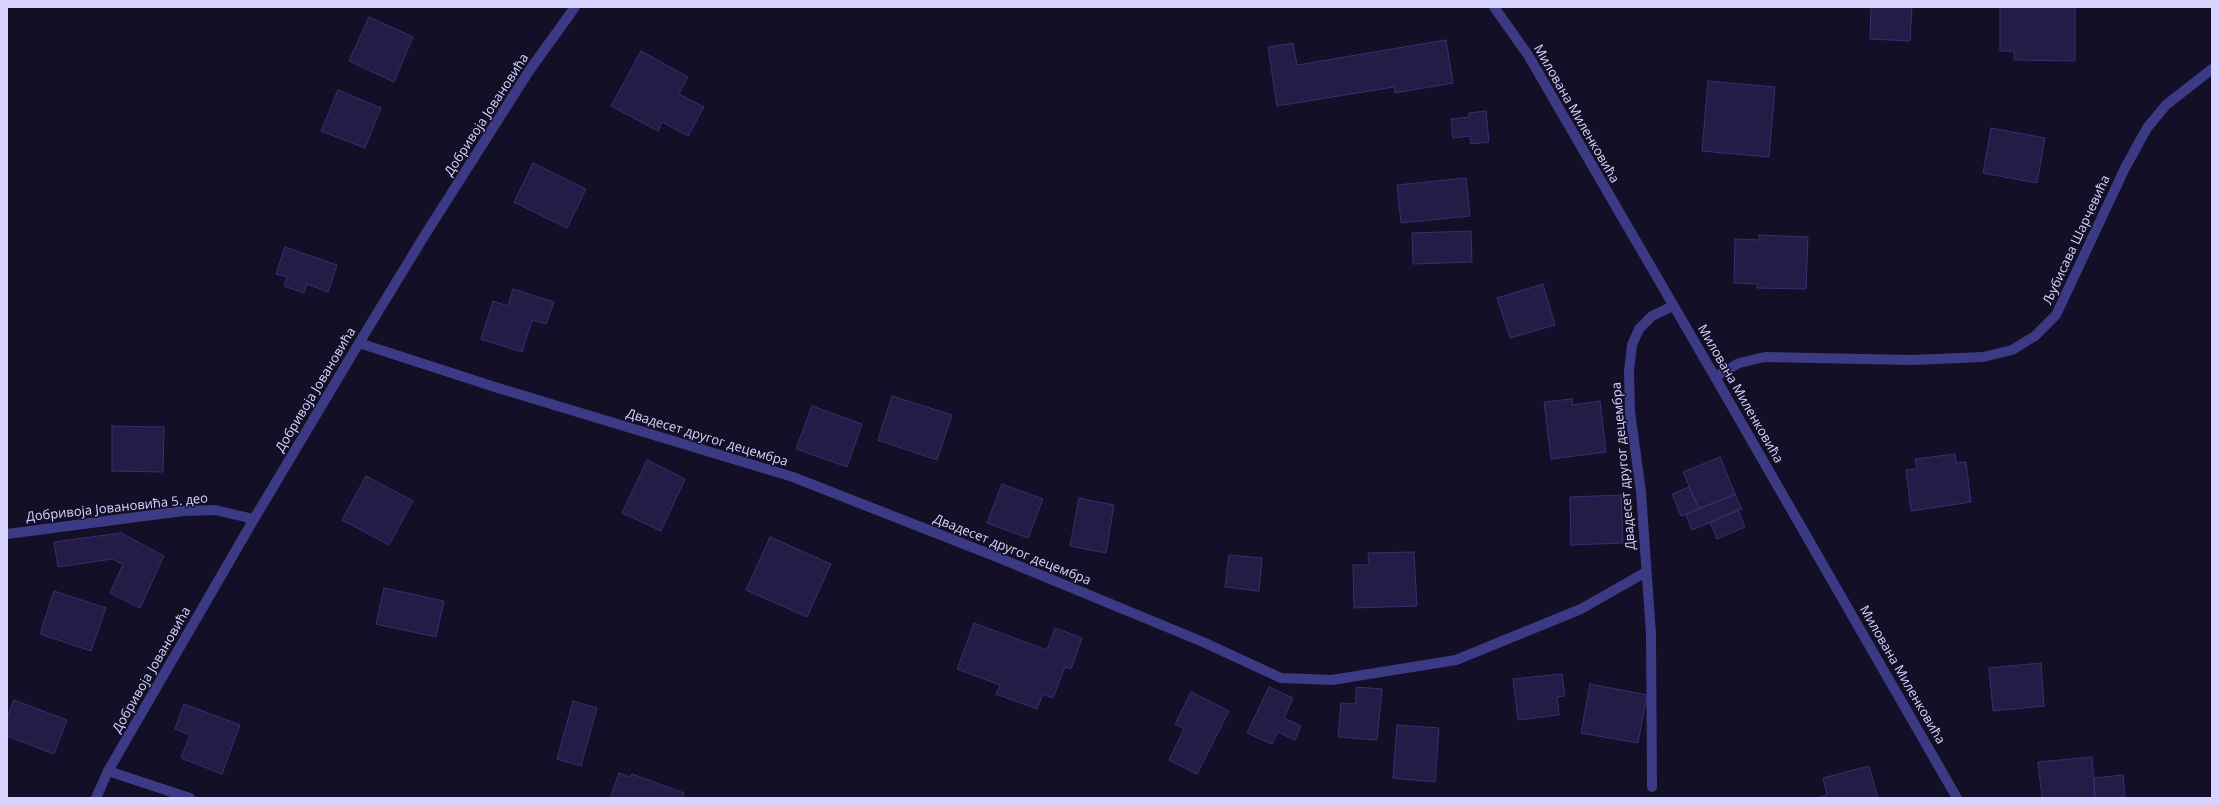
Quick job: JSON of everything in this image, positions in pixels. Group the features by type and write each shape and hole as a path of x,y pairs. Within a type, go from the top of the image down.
{"street":[{"name":"Добривоја Јовановића","path":"96,798 108,771 254,519 359,343 423,238 529,71 576,7"},
{"name":"Милована Миленковића","path":"1494,7 1528,55 1957,798"},
{"name":"Љубисава Шарчевића","path":"1715,377 1739,363 1765,356 1912,360 1983,357 2012,350 2035,336 2056,315 2122,175 2147,128 2166,105 2212,69"},
{"name":"Двадесет другог децембра","path":"1652,787 1651,634 1642,492 1630,412 1630,371 1632,345 1639,329 1652,316 1673,306"},
{"name":"Двадесет другог децембра","path":"359,343 498,388 792,477 1004,560 1203,642 1281,678 1332,680 1456,660 1581,609 1646,572"},
{"name":"Добривоја Јовановића 5. део","path":"7,534 183,511 215,510 254,519"},
{"path":"108,771 190,798"}],"building":[{"path":"1871,7 1912,7 1910,41 1870,39"},
{"path":"2000,7 2075,7 2075,61 2014,60 2014,51 2000,51"},
{"path":"369,17 413,37 394,82 349,61"},
{"path":"1446,40 1453,83 1395,93 1394,87 1277,106 1268,47 1293,43 1297,65"},
{"path":"641,51 688,77 679,94 704,107 688,136 662,122 658,131 611,106"},
{"path":"1708,81 1775,87 1769,157 1702,151"},
{"path":"338,90 381,108 365,148 321,131"},
{"path":"1486,111 1489,142 1471,144 1470,136 1453,138 1451,119 1469,117 1469,113"},
{"path":"1991,128 2045,138 2037,183 1983,173"},
{"path":"533,163 586,189 567,228 514,202"},
{"path":"1466,178 1470,216 1401,223 1397,185"},
{"path":"1471,231 1472,262 1413,264 1412,233"},
{"path":"1759,235 1808,237 1806,289 1757,288 1758,284 1734,283 1735,239 1759,240"},
{"path":"285,247 337,265 328,292 307,284 304,293 284,286 287,277 276,274"},
{"path":"1543,284 1555,325 1510,338 1497,298"},
{"path":"513,289 554,302 546,324 532,320 522,352 481,339 493,301 508,306"},
{"path":"892,396 952,415 937,460 878,440"},
{"path":"1572,399 1572,405 1600,401 1606,452 1551,459 1544,402"},
{"path":"812,406 862,424 847,467 796,449"},
{"path":"112,426 164,427 163,472 112,471"},
{"path":"1955,454 1956,463 1966,462 1971,502 1911,511 1906,470 1917,469 1915,459"},
{"path":"1720,457 1735,494 1699,509 1683,472"},
{"path":"647,460 685,479 661,531 622,513"},
{"path":"366,476 413,501 389,545 342,520"},
{"path":"1002,484 1043,499 1028,538 987,523"},
{"path":"1689,487 1699,509 1681,516 1672,494"},
{"path":"1735,494 1742,509 1692,530 1686,514"},
{"path":"1621,495 1623,543 1571,545 1570,497"},
{"path":"1079,498 1114,505 1106,553 1070,546"},
{"path":"1738,510 1745,527 1717,539 1710,522"},
{"path":"121,533 164,556 140,608 110,593 123,564 112,559 58,567 54,542"},
{"path":"770,537 831,564 807,617 746,590"},
{"path":"1414,552 1417,606 1354,608 1353,565 1369,565 1368,553"},
{"path":"1229,555 1262,558 1259,591 1225,587"},
{"path":"384,588 444,601 436,637 376,624"},
{"path":"54,591 106,608 91,651 40,634"},
{"path":"974,623 1047,650 1055,628 1082,638 1071,669 1065,667 1053,698 1043,694 1037,709 996,694 1000,685 957,669"},
{"path":"2041,663 2044,706 1993,711 1989,668"},
{"path":"1562,674 1565,696 1557,697 1559,715 1518,720 1513,679"},
{"path":"1590,684 1647,695 1638,743 1581,733"},
{"path":"1269,687 1293,698 1284,718 1301,726 1295,740 1278,732 1272,744 1247,733"},
{"path":"1357,687 1382,689 1377,740 1338,737 1341,703 1355,704"},
{"path":"1191,692 1229,711 1197,774 1169,760 1184,729 1175,724"},
{"path":"14,700 67,720 54,754 7,736 7,717"},
{"path":"573,701 597,708 581,766 557,759"},
{"path":"184,704 240,725 222,774 181,758 190,735 175,729"},
{"path":"1397,725 1439,728 1435,782 1393,778"},
{"path":"2092,757 2095,798 2042,798 2038,762"},
{"path":"1869,766 1878,798 1815,798 1827,795 1823,778"},
{"path":"619,773 630,777 632,774 684,793 683,798 610,798"},
{"path":"2123,775 2125,797 2095,798 2094,778"}]}
